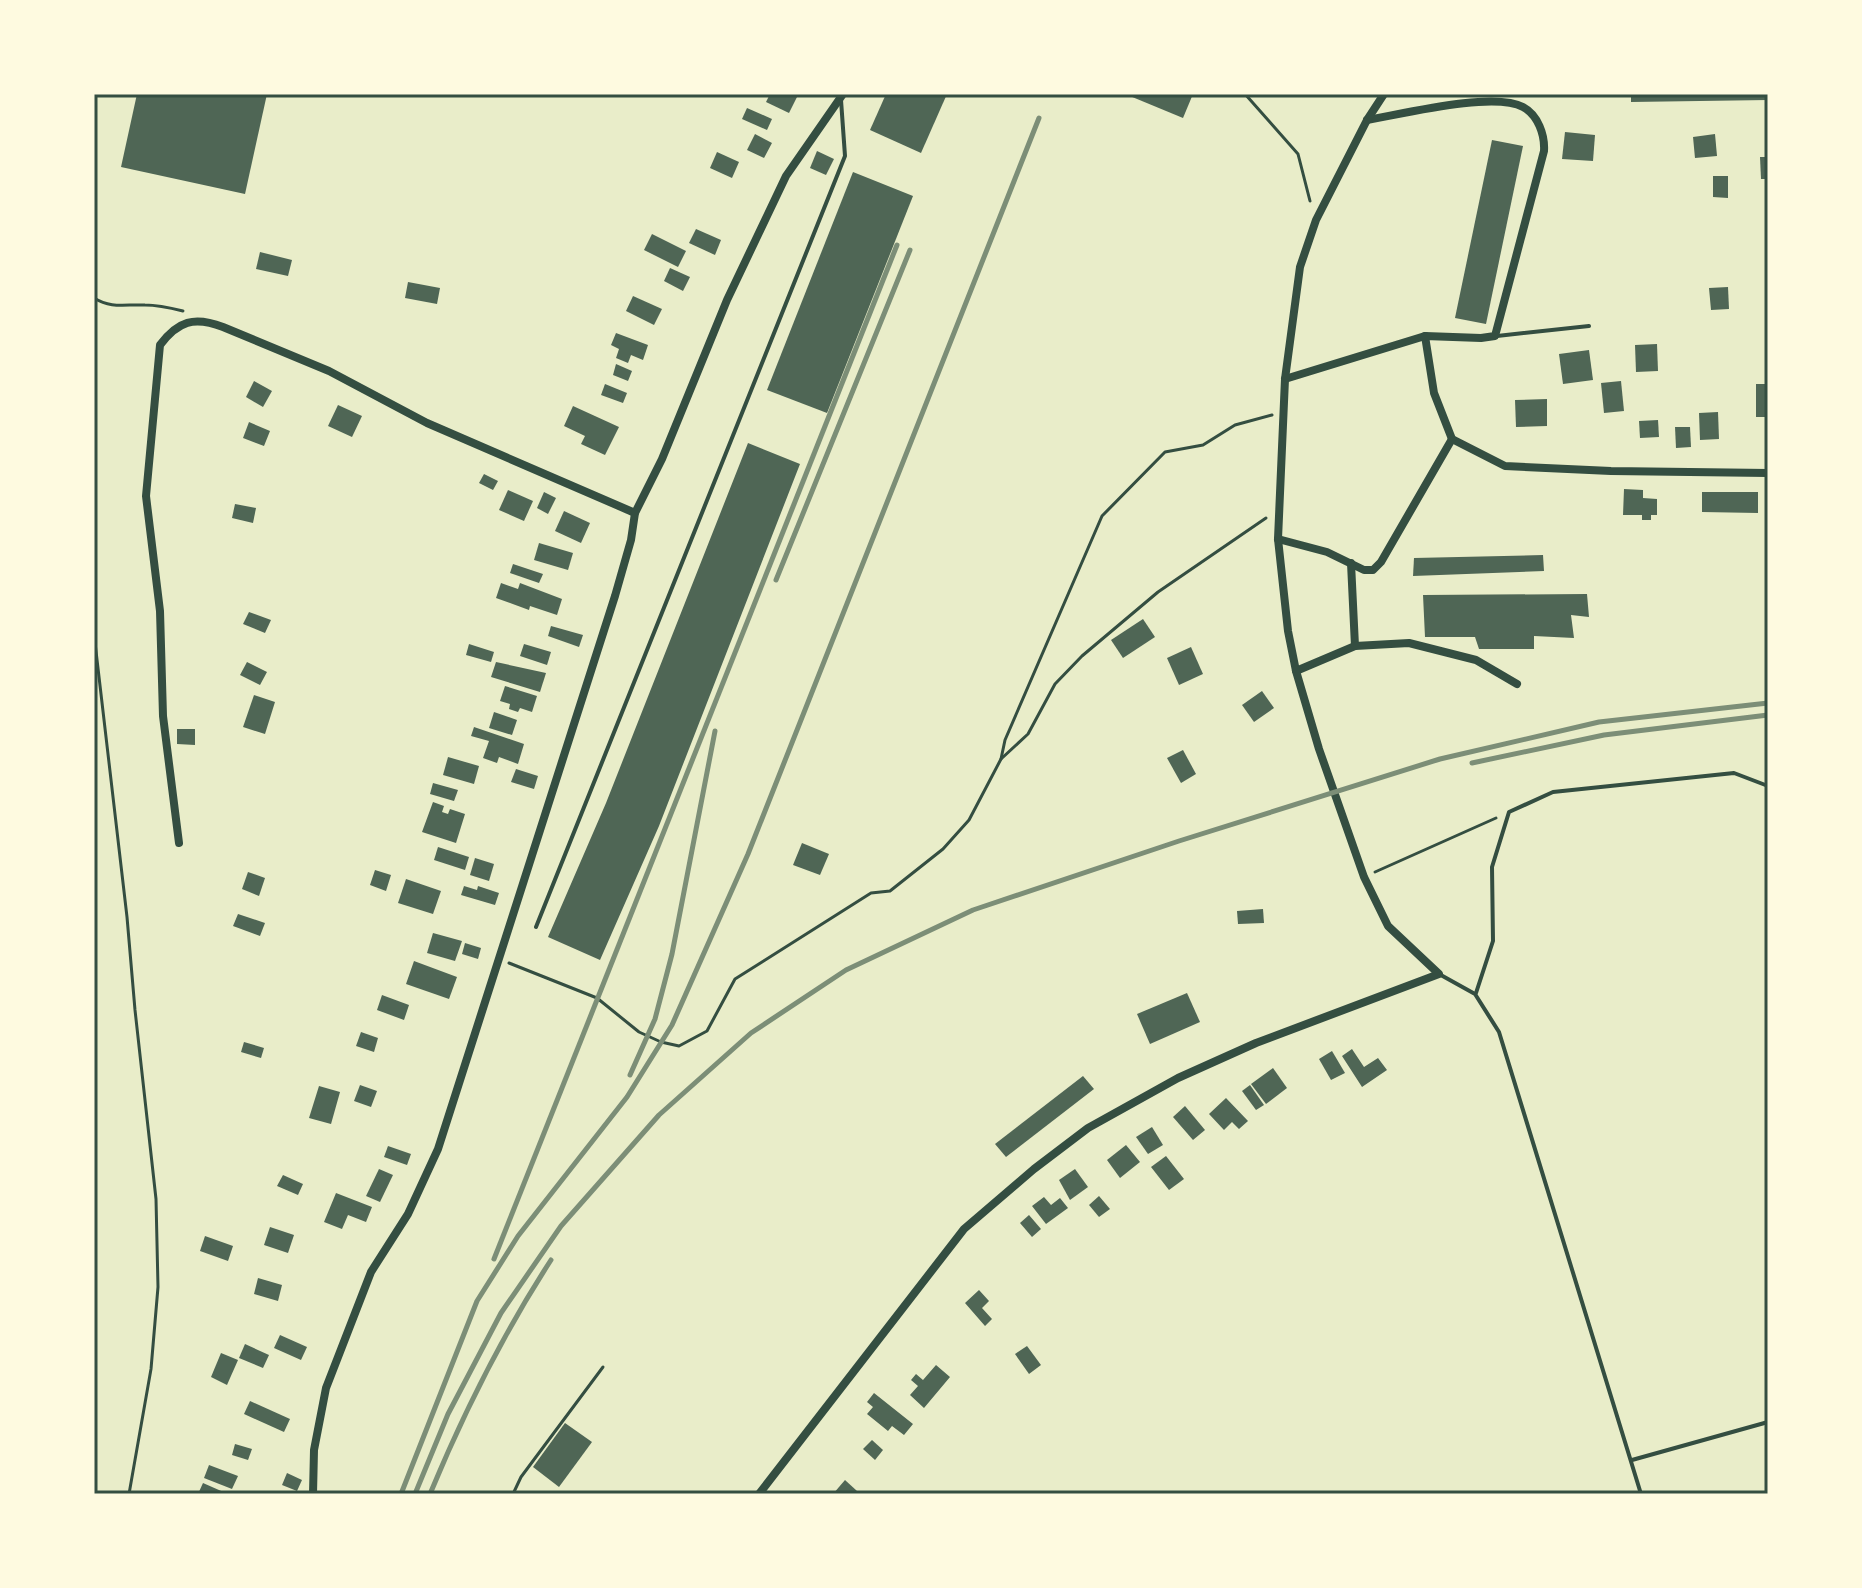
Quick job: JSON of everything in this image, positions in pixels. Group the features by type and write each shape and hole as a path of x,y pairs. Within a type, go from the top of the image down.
{"street":[{"path":"759,1494 964,1229 1067,1144 1088,1128 1178,1078 1256,1043 1439,974 1388,926 1364,877 1319,749 1296,671 1288,631 1278,539 1285,379 1300,267 1316,220 1367,120 1384,94"},
{"path":"313,1494 314,1450 326,1388 371,1272 408,1214 438,1149 615,596 631,540 635,513 662,459 727,300 786,176 842,97"},
{"path":"1285,379 1425,336 1495,336 1544,151 1543,134 1535,117 1522,106 1505,102 1442,107 1367,120"},
{"path":"179,843 163,716 160,611 146,496 160,345 173,327 196,321 209,322 329,371 427,423 635,513"},
{"path":"1425,336 1434,393 1452,439 1505,466 1768,473"},
{"path":"1278,539 1327,552 1364,570 1373,570 1381,562 1452,439"},
{"path":"1351,563 1355,646"},
{"path":"1296,671 1355,646 1409,643 1476,660 1517,684"}],"lane":[{"path":"536,927 845,156 842,97"},
{"path":"1495,336 1589,326"},
{"path":"1475,994 1493,941 1492,867 1509,812 1553,792 1734,773 1768,786"},
{"path":"1439,974 1475,994 1499,1032 1641,1494"},
{"path":"1632,1460 1768,1422"}],"path":[{"path":"1245,94 1298,154 1316,220"},
{"path":"94,298 119,307 145,305 181,310 209,322"},
{"path":"499,958 597,998 639,1032 661,1042 679,1046 707,1031 735,979 871,893 890,891 943,849 969,820 1001,759 1005,740 1102,516 1165,452 1203,445 1235,425 1283,413"},
{"path":"1001,759 1028,734 1055,684 1082,656 1158,592 1279,509"},
{"path":"94,634 156,1199 158,1287 151,1369 129,1494"},
{"path":"1364,877 1509,812"},
{"path":"513,1494 521,1477 603,1367"}],"building":[{"path":"137,94 267,94 245,194 121,167"},
{"path":"770,94 797,97 789,113 766,102"},
{"path":"886,94 947,94 921,153 870,130"},
{"path":"1125,94 1193,94 1183,118"},
{"path":"1631,94 1768,94 1768,100 1631,102"},
{"path":"747,108 772,119 767,130 742,119"},
{"path":"1565,132 1595,135 1593,161 1562,159"},
{"path":"755,134 772,143 764,158 747,150"},
{"path":"1715,134 1717,156 1695,158 1693,137"},
{"path":"1492,140 1523,146 1486,324 1455,318"},
{"path":"817,151 834,159 826,175 810,168"},
{"path":"717,152 739,162 732,178 710,168"},
{"path":"1760,157 1768,157 1768,179 1761,179"},
{"path":"853,172 913,196 827,413 767,390"},
{"path":"1713,176 1728,176 1728,198 1713,197"},
{"path":"696,229 721,240 715,255 689,243"},
{"path":"652,234 686,251 678,267 644,250"},
{"path":"260,252 292,260 288,276 256,269"},
{"path":"670,268 690,277 683,291 664,281"},
{"path":"408,282 440,288 437,304 405,298"},
{"path":"1728,287 1729,309 1711,310 1709,288"},
{"path":"633,296 662,309 654,325 626,311"},
{"path":"616,333 648,345 643,360 631,355 628,363 616,358 619,349 611,345"},
{"path":"1657,344 1658,371 1636,372 1635,345"},
{"path":"1589,350 1593,380 1563,384 1559,354"},
{"path":"616,364 632,371 628,381 613,375"},
{"path":"254,381 272,391 263,407 246,397"},
{"path":"1621,381 1624,411 1604,413 1601,383"},
{"path":"605,384 627,393 623,403 601,395"},
{"path":"1756,384 1768,384 1768,417 1756,417"},
{"path":"1547,399 1547,426 1516,427 1515,400"},
{"path":"338,405 362,416 352,437 328,426"},
{"path":"573,406 619,427 605,455 581,444 585,436 564,426"},
{"path":"1718,412 1719,439 1700,440 1699,413"},
{"path":"1658,420 1659,437 1640,438 1639,421"},
{"path":"249,422 270,431 264,446 243,438"},
{"path":"1675,427 1690,427 1691,447 1676,448"},
{"path":"748,443 800,464 659,826 600,960 548,937 606,803"},
{"path":"484,474 498,481 493,490 479,483"},
{"path":"1624,489 1643,490 1643,498 1657,499 1657,515 1651,515 1651,520 1642,520 1642,515 1623,515"},
{"path":"508,490 533,501 524,521 499,510"},
{"path":"544,492 556,498 548,514 537,508"},
{"path":"1702,492 1758,492 1758,513 1702,512"},
{"path":"235,504 256,508 253,523 232,518"},
{"path":"564,511 590,523 581,543 555,531"},
{"path":"539,543 573,553 568,570 534,560"},
{"path":"1543,555 1544,571 1413,576 1414,558"},
{"path":"513,564 543,574 539,583 510,573"},
{"path":"501,583 518,589 520,583 562,599 557,615 530,606 529,610 496,598"},
{"path":"1587,594 1589,617 1571,615 1574,638 1534,636 1534,649 1479,649 1475,637 1425,637 1423,595"},
{"path":"249,612 271,620 265,633 243,624"},
{"path":"1143,619 1155,637 1123,658 1111,640"},
{"path":"551,626 583,635 579,647 548,636"},
{"path":"469,644 494,652 491,662 466,655"},
{"path":"524,644 551,652 547,665 520,656"},
{"path":"1191,647 1203,674 1179,685 1167,658"},
{"path":"247,662 267,672 260,685 240,675"},
{"path":"496,662 546,673 540,692 491,677"},
{"path":"505,686 537,696 532,712 520,708 518,712 509,709 510,704 500,701"},
{"path":"1262,691 1274,708 1254,722 1242,705"},
{"path":"254,695 275,702 265,734 243,727"},
{"path":"494,712 517,720 512,735 489,728"},
{"path":"474,727 524,744 518,764 499,757 497,763 483,758 489,741 471,736"},
{"path":"177,729 195,729 195,745 177,744"},
{"path":"1183,750 1196,774 1181,783 1167,758"},
{"path":"448,757 479,766 474,784 443,775"},
{"path":"516,769 538,776 534,789 511,782"},
{"path":"433,783 458,790 454,801 430,794"},
{"path":"433,802 444,806 442,812 448,814 450,809 465,814 456,843 422,832"},
{"path":"802,843 829,854 820,875 793,865"},
{"path":"438,847 469,857 465,870 434,860"},
{"path":"475,858 494,864 489,881 470,875"},
{"path":"375,870 391,875 386,891 370,885"},
{"path":"248,872 265,878 259,896 242,889"},
{"path":"406,879 441,891 433,914 398,903"},
{"path":"464,886 477,890 478,886 499,893 495,905 461,895"},
{"path":"1263,909 1264,923 1238,924 1237,911"},
{"path":"238,914 265,923 260,936 233,926"},
{"path":"433,933 462,941 455,961 427,953"},
{"path":"465,943 481,948 478,959 462,954"},
{"path":"414,961 457,977 449,999 406,984"},
{"path":"1187,993 1200,1022 1150,1044 1137,1014"},
{"path":"382,995 409,1005 404,1020 377,1010"},
{"path":"361,1032 378,1038 374,1052 356,1046"},
{"path":"244,1042 264,1048 261,1058 241,1052"},
{"path":"1352,1049 1364,1067 1378,1058 1387,1070 1362,1087 1342,1056"},
{"path":"1332,1051 1345,1073 1331,1080 1319,1059"},
{"path":"1273,1068 1287,1088 1266,1104 1251,1084"},
{"path":"1083,1076 1094,1089 1006,1157 995,1144"},
{"path":"360,1085 377,1091 371,1107 354,1101"},
{"path":"1250,1085 1264,1105 1256,1110 1242,1091"},
{"path":"319,1086 340,1092 331,1124 309,1118"},
{"path":"1226,1098 1248,1121 1239,1129 1232,1122 1224,1130 1209,1114"},
{"path":"1185,1106 1205,1130 1193,1140 1173,1117"},
{"path":"1152,1127 1163,1145 1148,1154 1136,1137"},
{"path":"1126,1145 1140,1162 1120,1178 1107,1160"},
{"path":"388,1146 411,1154 407,1165 384,1157"},
{"path":"1166,1156 1184,1179 1169,1190 1151,1167"},
{"path":"379,1169 393,1175 380,1202 366,1196"},
{"path":"1075,1169 1088,1187 1070,1200 1059,1180"},
{"path":"283,1175 303,1184 298,1195 277,1186"},
{"path":"336,1193 372,1207 366,1222 348,1215 342,1229 324,1222"},
{"path":"1099,1196 1110,1209 1099,1217 1089,1205"},
{"path":"1044,1197 1051,1205 1060,1198 1068,1208 1046,1224 1032,1206"},
{"path":"1029,1215 1041,1229 1032,1237 1020,1223"},
{"path":"270,1227 294,1235 288,1253 264,1245"},
{"path":"205,1236 233,1246 228,1261 200,1251"},
{"path":"258,1278 282,1285 278,1301 254,1294"},
{"path":"979,1290 989,1301 982,1308 992,1319 985,1326 965,1303"},
{"path":"280,1335 307,1347 301,1360 274,1348"},
{"path":"245,1344 269,1355 263,1368 239,1358"},
{"path":"1027,1346 1041,1365 1029,1374 1015,1354"},
{"path":"221,1353 238,1360 227,1385 211,1377"},
{"path":"936,1365 950,1377 924,1408 910,1395 918,1386 911,1380 916,1374 923,1380"},
{"path":"874,1393 913,1424 904,1435 892,1426 888,1431 867,1414 873,1407 867,1402"},
{"path":"250,1401 290,1419 284,1432 244,1414"},
{"path":"565,1423 592,1442 559,1487 533,1467"},
{"path":"872,1440 883,1450 875,1460 863,1449"},
{"path":"235,1444 252,1449 248,1460 232,1455"},
{"path":"209,1465 238,1476 232,1489 204,1478"},
{"path":"287,1473 302,1480 297,1491 282,1485"},
{"path":"845,1480 857,1491 855,1494 833,1494"},
{"path":"203,1483 228,1494 198,1494"}],"railway":[{"path":"401,1494 477,1301 518,1236 627,1097 672,1025 748,854 1039,118"},
{"path":"494,1259 897,245"},
{"path":"776,580 910,250"},
{"path":"415,1494 448,1414 501,1313 561,1226 659,1115 751,1033 846,970 973,910 1440,759 1599,722 1768,703"},
{"path":"1472,763 1604,735 1768,715"},
{"path":"630,1075 655,1019 672,954 715,731"},
{"path":"430,1494 485,1374 551,1260"}]}
